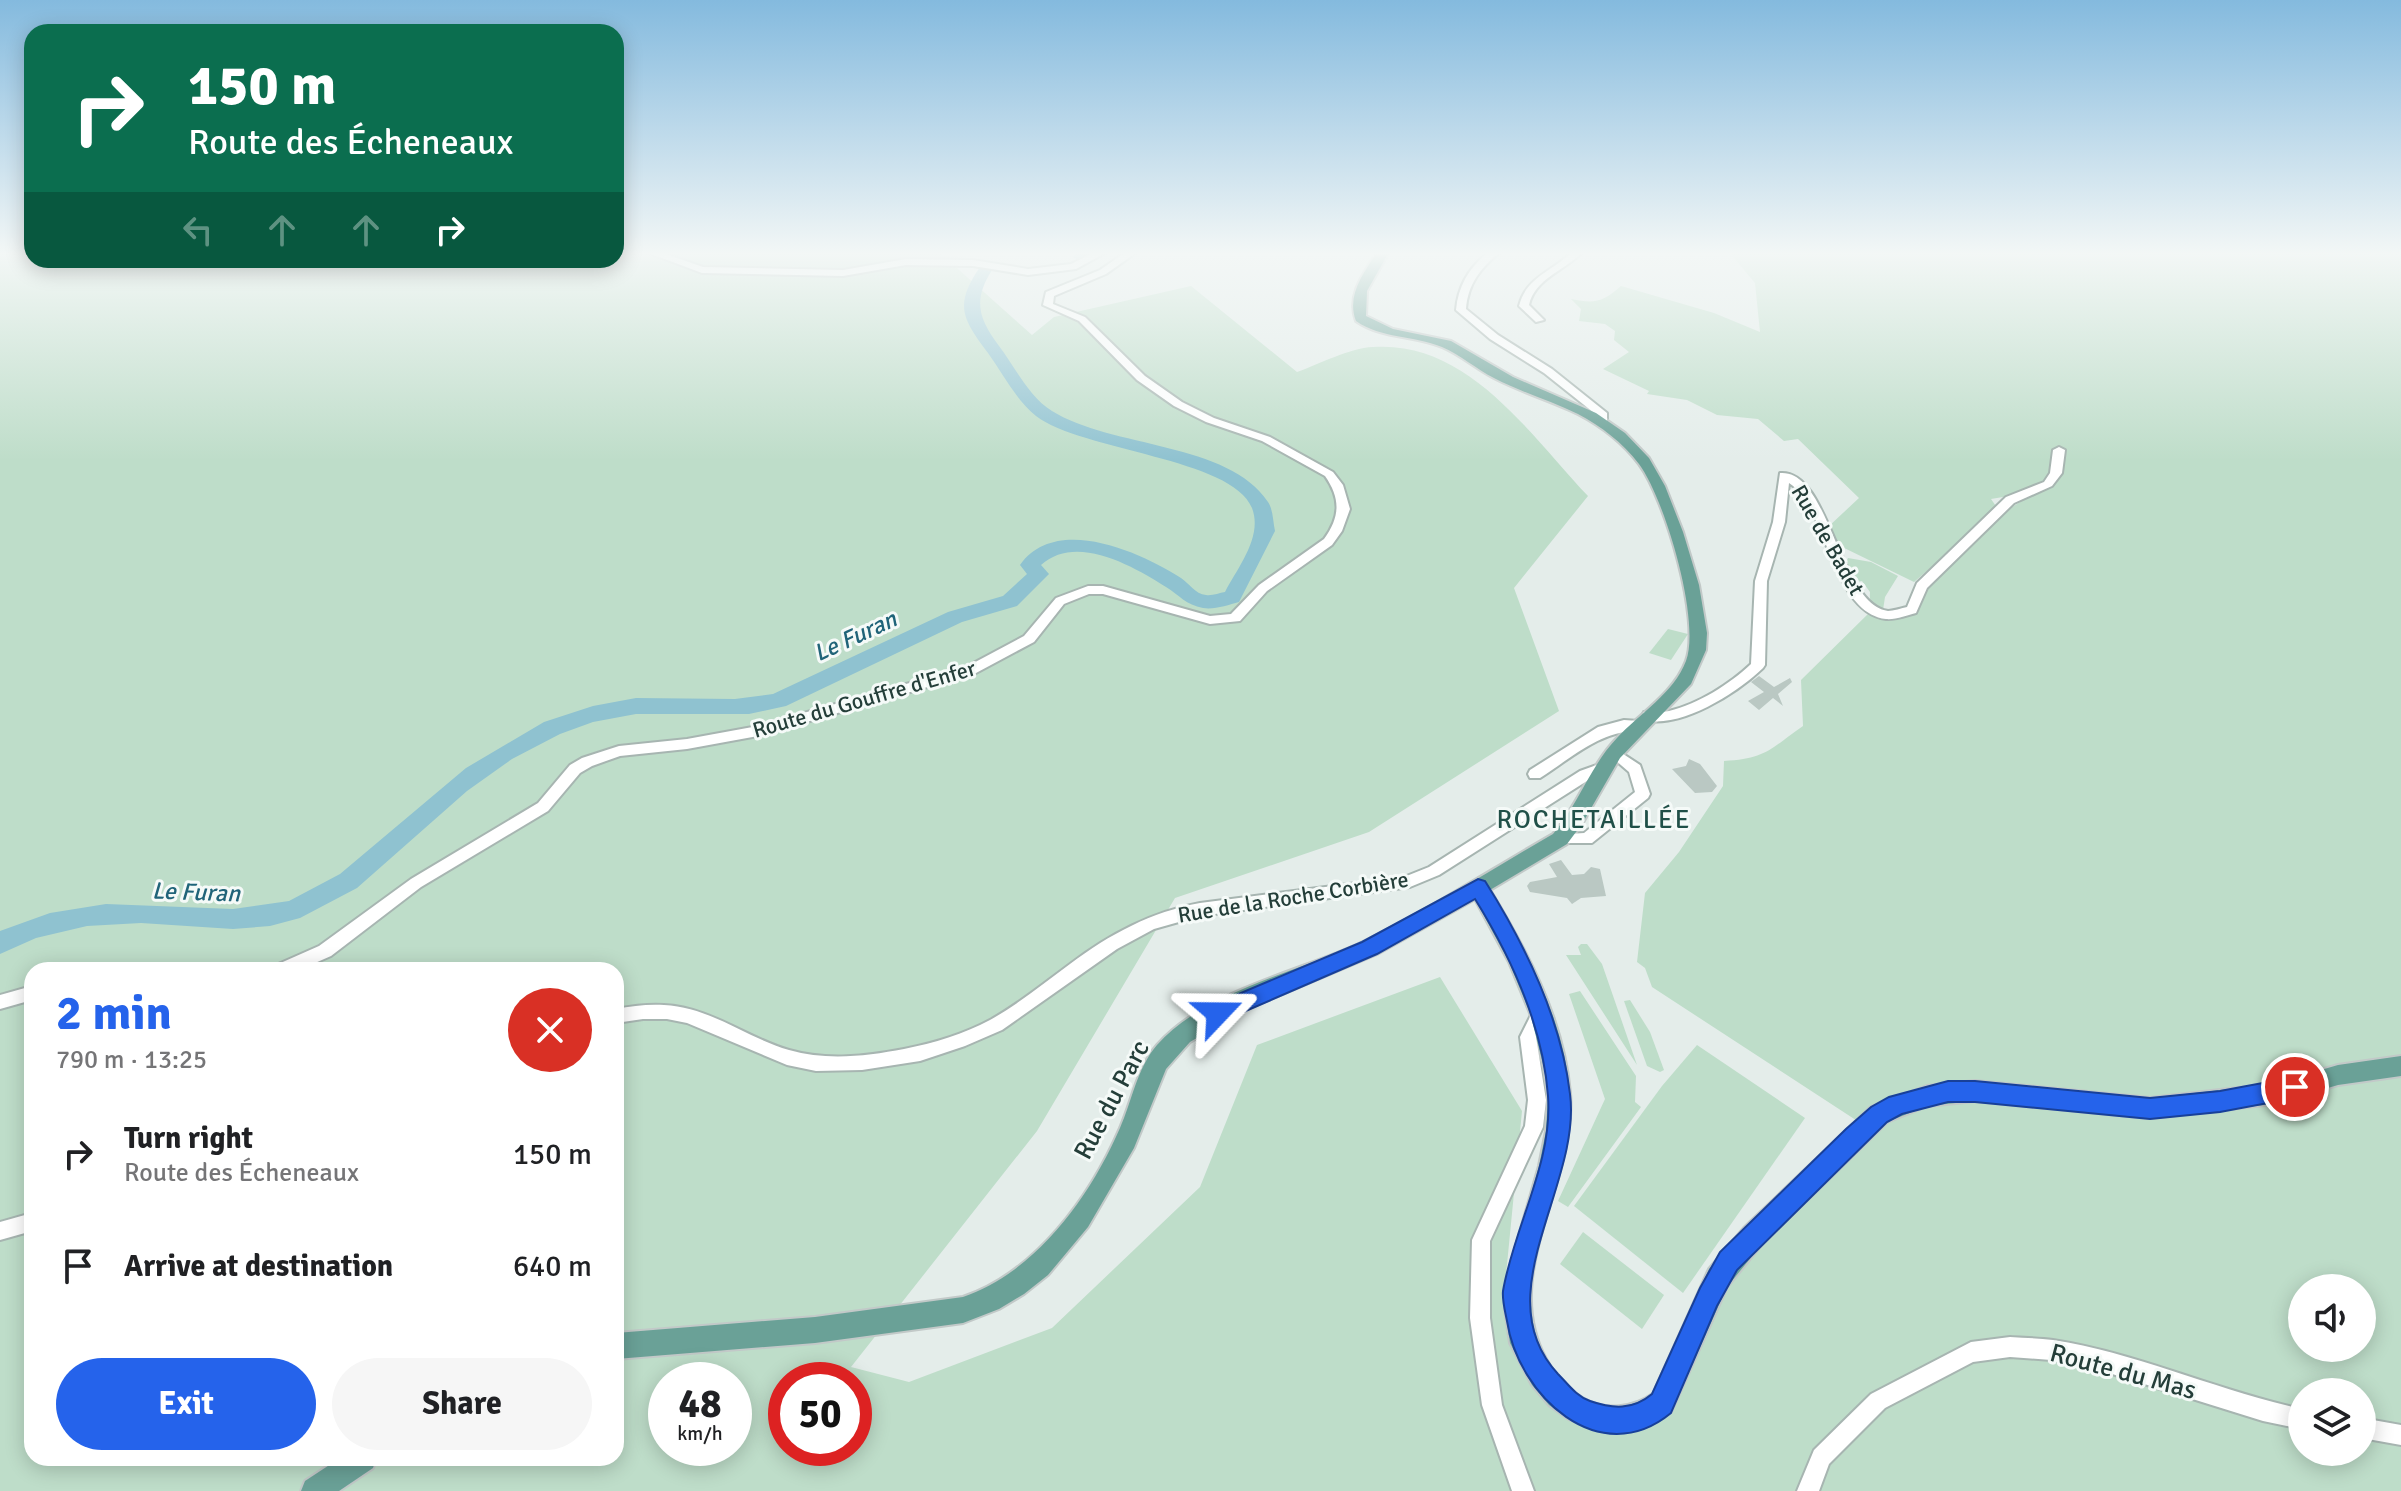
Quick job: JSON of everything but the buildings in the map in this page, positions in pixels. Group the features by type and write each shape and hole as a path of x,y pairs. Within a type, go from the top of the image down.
{"main road":[{"path":"1364,322 1370,326 1447,344 1498,375 1603,423 1649,470 1682,554 1696,608 1698,651 1691,667 1609,760 1591,787 1576,823 1560,839"},
{"name":"Rue du Parc","path":"624,1345 767,1334 963,1310 986,1305 1009,1294 1049,1257 1074,1223 1126,1140 1165,1052 1177,1041 1218,1013 1370,948 1560,839"},
{"path":"1478,887 1509,937 1557,1072 1560,1123 1518,1280 1516,1307 1528,1355 1552,1391 1571,1407 1587,1414 1623,1421 1652,1411 1662,1403 1708,1297 1729,1261 1854,1136 1879,1114 1897,1104 1948,1091 1975,1091 2150,1108 2273,1094 2338,1075 2401,1066"},
{"path":"315,1491 351,1466"}],"street":[{"name":"Route du Gouffre d'Enfer","path":"300,962 325,951 416,883 543,807 575,769 587,762 619,751 687,744 758,731 971,670 1029,639 1060,601 1088,590 1103,590 1210,620 1235,618 1263,588 1328,542 1342,520 1344,509 1337,485 1329,474 1266,439 1210,420 1178,404 1141,378 1085,322"},
{"path":"1475,322 1548,371 1603,415 1603,423"},
{"name":"Rue de Badet","path":"1644,721 1665,718 1704,701 1733,686 1758,665 1761,581 1779,522 1784,475 1793,478 1807,497 1862,600 1882,614 1902,615 1912,610 1921,586 2010,500 2048,484 2056,473 2059,450"},
{"path":"1535,774 1603,731 1644,721"},
{"path":"1560,839 1587,839 1643,794 1635,769 1609,760"},
{"name":"Rue de la Roche Corbière","path":"624,1014 648,1009 684,1012 789,1058 826,1064 867,1062 909,1055 967,1039 1007,1019 1082,963 1151,922 1190,911 1405,883 1434,871 1609,760"},
{"path":"0,1002 24,995"},
{"path":"1523,1491 1492,1405 1480,1318 1481,1240 1534,1127 1537,1100 1528,1037 1539,1016"},
{"path":"0,1231 24,1224"},
{"name":"Route du Mas","path":"1808,1491 1821,1457 1878,1401 1971,1352 1988,1348 2010,1345 2104,1362 2266,1413 2288,1417"},
{"path":"2376,1431 2401,1435"}],"green space":[{"path":"0,322 1017,322 1032,335 1048,322 1235,322 1297,372 1344,353 1373,347 1407,349 1439,359 1494,396 1520,420 1588,496 1514,588 1559,711 1369,832 1175,898 1037,1131 855,1362 768,1362 768,1466 872,1466 872,1372 909,1382 1052,1328 1200,1187 1257,1045 1440,977 1522,1111 1505,1285 1522,1363 1563,1416 1637,1432 1671,1406 1723,1271 1865,1126 1652,987 1645,968 1637,962 1645,893 1679,852 1723,786 1724,761 1759,755 1803,726 1801,680 1870,612 1885,619 1914,614 1927,588 2006,511 2028,497 2021,494 1991,499 1998,509 1914,582 1836,544 1828,527 1859,498 1798,439 1784,441 1758,419 1717,415 1687,400 1647,394 1649,391 1603,369 1629,352 1614,340 1615,331 1605,324 1584,322 1735,322 1760,332 1759,322 2401,322 2401,1491 0,1491"},
{"path":"1848,558 1871,562 1898,576 1885,597 1883,610 1872,604 1870,592 1862,581 1855,582 1845,565"},
{"path":"1668,629 1688,634 1671,660 1649,653"},
{"path":"1587,944 1602,964 1637,1065 1566,955 1581,955 1578,947"},
{"path":"1580,991 1636,1076 1635,1102 1641,1107 1568,1207 1558,1201 1605,1099 1569,994"},
{"path":"1630,1000 1650,1032 1664,1070 1660,1072 1647,1066 1624,1001"},
{"path":"1697,1045 1805,1118 1683,1293 1574,1206 1662,1086"},
{"path":"1583,1232 1664,1295 1642,1329 1560,1264"}],"waterway":[{"name":"Le Furan","path":"0,943 50,924 106,914 233,919 291,911 349,881 459,785 504,753 552,728 593,714 636,706 679,704 735,707 778,701 955,617 1010,601 1039,574 1030,565 1043,553 1062,547 1102,547 1175,583 1190,597 1206,602 1232,597 1266,531 1260,505 1241,485 1211,469 1067,427 1043,413 1023,391 974,322"}],"district":[{"name":"ROCHETAILLÉE","path":"1594,820"}],"route":[{"path":"1218,1013 1370,948 1478,887 1509,937 1527,980 1552,1050 1560,1099 1556,1147 1515,1294 1522,1336 1537,1370 1552,1391 1571,1407 1604,1419 1623,1421 1652,1411 1662,1403 1708,1297 1729,1261 1823,1171 1854,1136 1879,1114 1897,1104 1948,1091 1975,1091 2150,1108 2220,1102 2273,1094 2295,1087"}]}
